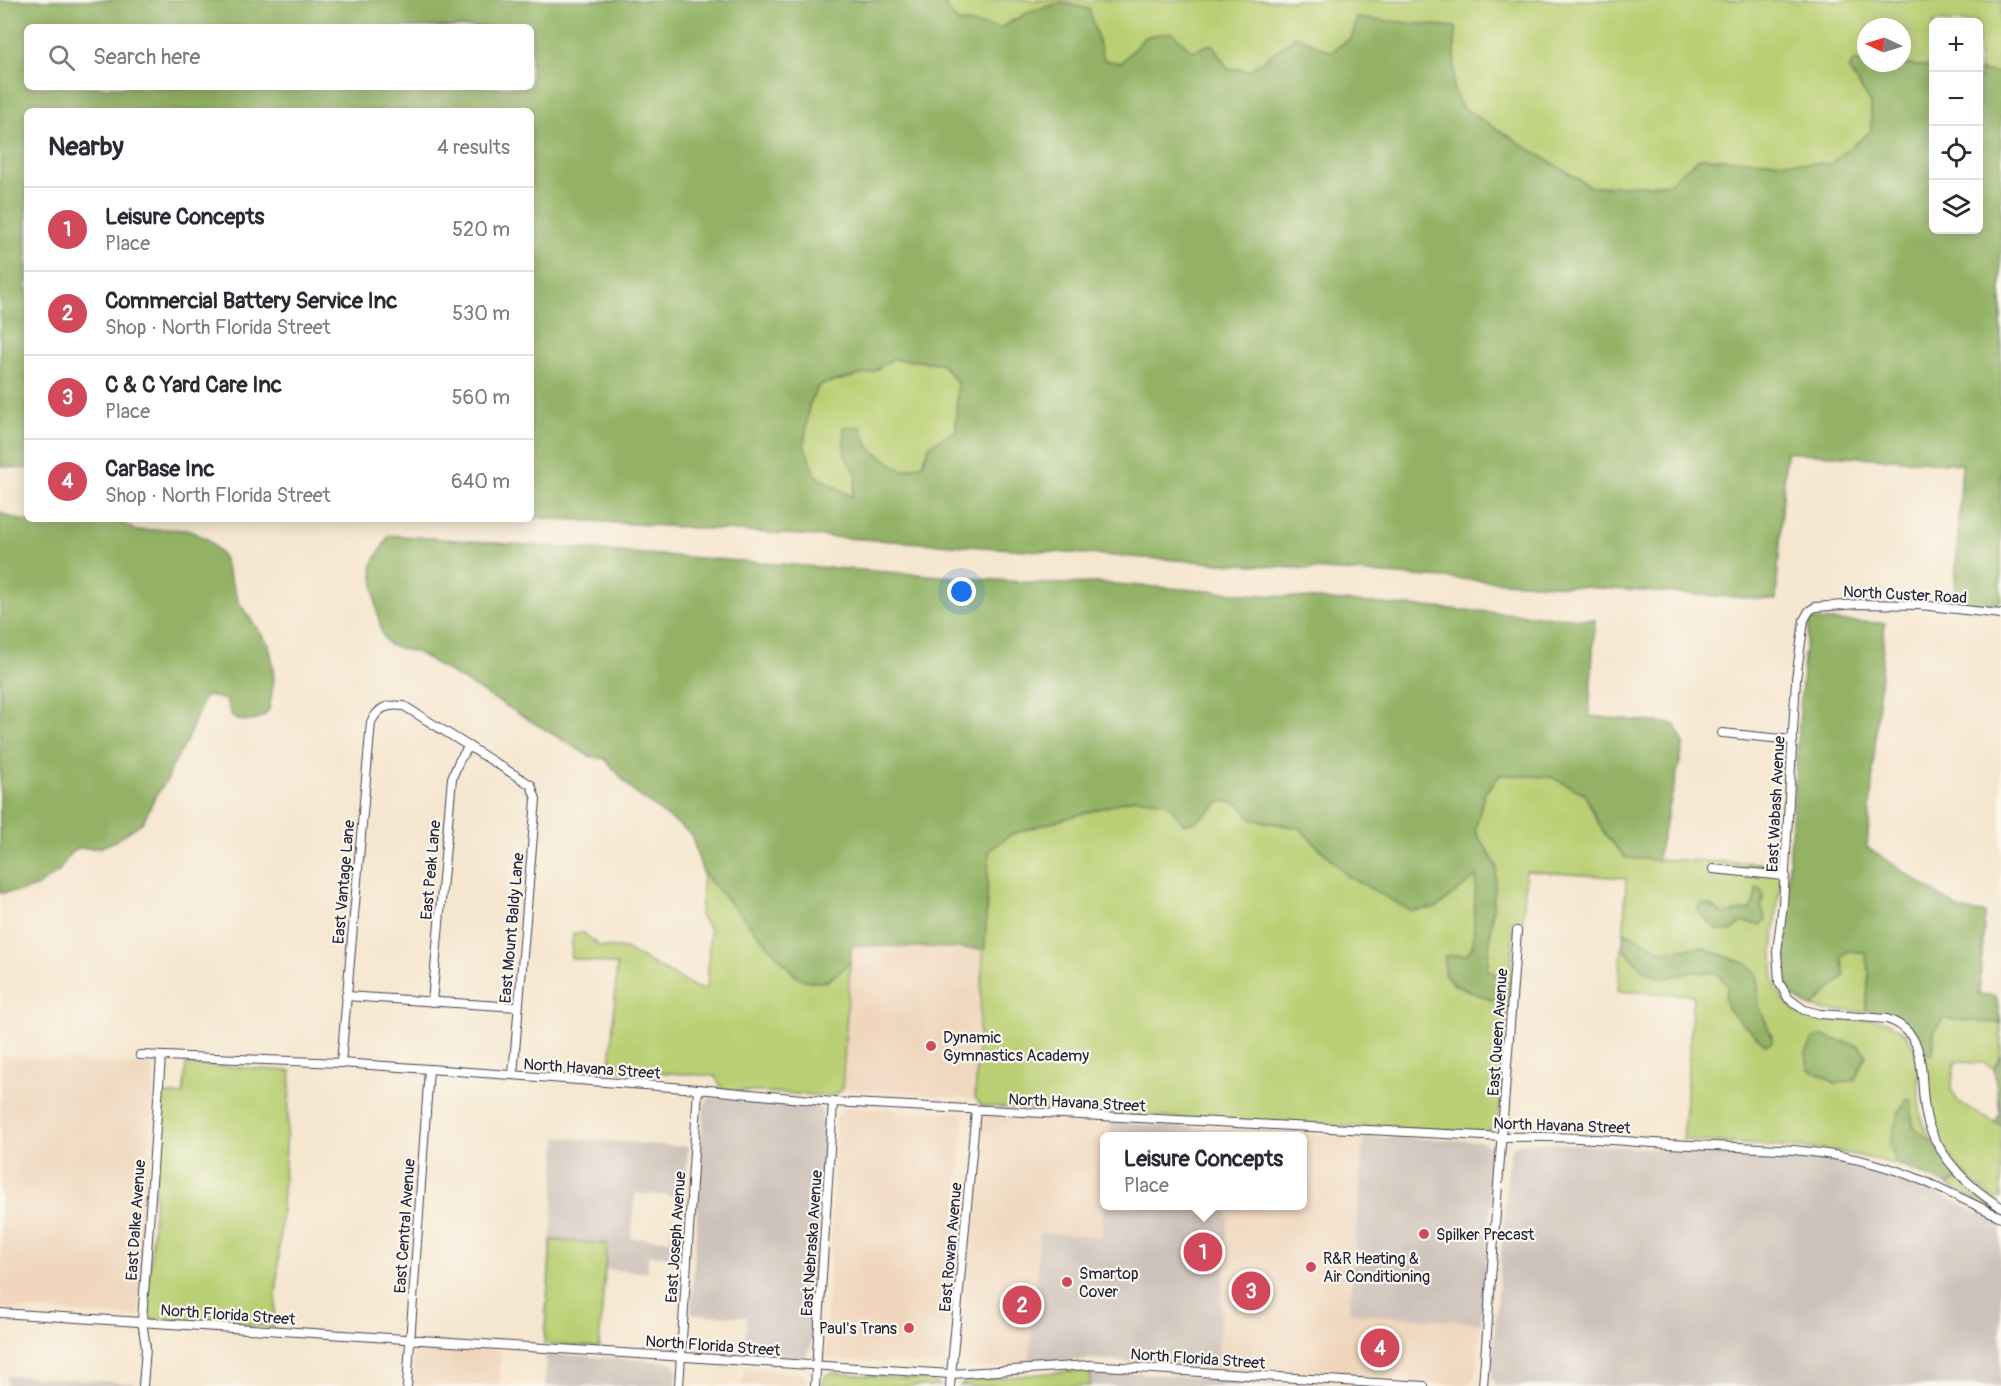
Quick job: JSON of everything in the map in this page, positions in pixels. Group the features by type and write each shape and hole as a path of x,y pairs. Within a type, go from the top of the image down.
{"street":[{"name":"North Custer Road","path":"1809,611 1824,605 1875,604 1920,605 2001,614"},
{"name":"East Wabash Avenue","path":"1809,611 1804,620 1798,650 1785,876 1777,968 1779,982 1788,998 1797,1006 1812,1012 1887,1019 1909,1031 1917,1043 1924,1106 1935,1140 1964,1178 2001,1207"},
{"name":"East Vantage Lane","path":"341,1063 371,722 376,712 382,707 404,706 470,746"},
{"path":"1722,733 1793,740"},
{"name":"East Mount Baldy Lane","path":"470,746 531,785 536,799 513,1075"},
{"name":"East Peak Lane","path":"432,1002 452,778 459,761 470,746"},
{"path":"1713,869 1785,876"},
{"name":"East Queen Avenue","path":"1483,1386 1517,931"},
{"path":"346,996 518,1007"},
{"name":"North Havana Street","path":"140,1056 341,1063 698,1089 833,1102 1503,1137 1556,1136 1787,1150 1832,1154 1875,1164 1912,1176 2001,1217"},
{"name":"East Dalke Avenue","path":"143,1386 146,1348 142,1321 161,1057"},
{"name":"East Central Avenue","path":"407,1386 429,1069"},
{"name":"East Joseph Avenue","path":"679,1386 698,1089"},
{"name":"East Nebraska Avenue","path":"815,1386 833,1102"},
{"name":"East Rowan Avenue","path":"950,1386 976,1110"},
{"name":"North Florida Street","path":"0,1313 951,1374 1089,1365 1424,1386"}],"shaded area":[{"path":"852,945 985,949 975,1098 842,1090"},
{"path":"0,1055 152,1067 153,1093 140,1310 137,1317 0,1308"},
{"path":"710,1097 816,1106 822,1112 825,1122 814,1318 811,1346 803,1358 745,1357 747,1317 691,1314 704,1104"},
{"path":"850,1107 956,1112 961,1113 964,1118 946,1356 939,1365 831,1360 825,1352 835,1120 842,1109"},
{"path":"988,1115 1111,1122 1110,1132 1100,1132 1100,1210 1104,1210 1102,1237 1040,1233 1029,1365 980,1368 963,1364 960,1355 979,1122"},
{"path":"1111,1122 1235,1130 1235,1132 1110,1132"},
{"path":"1235,1130 1278,1132 1235,1132"},
{"path":"1307,1133 1364,1136 1349,1313 1481,1323 1477,1374 1470,1383 1464,1385 1217,1368 1229,1210 1307,1210"},
{"path":"1364,1136 1479,1141 1492,1147 1495,1159 1481,1323 1349,1313"},
{"path":"557,1137 688,1147 685,1197 635,1193 631,1238 670,1240 672,1222 683,1223 681,1257 649,1255 647,1272 605,1270 606,1244 551,1240"},
{"path":"1529,1142 1836,1159 1890,1172 2001,1223 2001,1386 1497,1386 1491,1377 1509,1156 1511,1149 1516,1145"},
{"path":"1104,1210 1229,1210 1217,1368 1089,1359 1029,1365 1040,1233 1101,1237"},
{"path":"420,1348 501,1351 499,1386 410,1386 413,1357"},
{"path":"546,1354 672,1362 677,1369 676,1386 545,1386"},
{"path":"744,1367 803,1373 806,1375 807,1386 743,1386"},
{"path":"1091,1369 1297,1386 1090,1386"},
{"path":"7,1375 136,1383 135,1386 7,1386"}],"green space":[{"path":"0,0 941,0 957,22 1000,28 1031,11 1061,3 1089,9 1104,60 1121,63 1145,37 1172,32 1192,51 1212,44 1228,69 1250,70 1297,36 1331,52 1352,37 1357,18 1456,27 1453,89 1461,107 1591,187 1668,184 1699,158 1830,164 1871,131 1871,103 1849,70 1853,61 1857,61 1857,72 1911,72 1911,65 1929,67 1929,234 1983,234 1983,71 2001,73 2001,600 1989,608 1954,605 1962,464 1786,452 1776,600 534,517 534,108 24,108 24,469 0,466","holes":["892,359 941,363 957,382 956,431 930,445 923,464 903,471 869,448 861,427 843,427 845,456 857,474 852,497 815,475 804,445 809,405 819,385 873,372"]},
{"path":"941,0 2001,0 2001,73 1983,71 1983,18 1929,18 1929,67 1911,65 1911,18 1857,18 1857,61 1853,61 1849,70 1871,103 1871,131 1830,164 1699,158 1668,184 1591,187 1461,107 1453,89 1456,27 1352,37 1331,52 1297,36 1250,70 1228,69 1212,44 1192,51 1145,37 1121,63 1103,60 1088,9 1061,3 1031,11 1000,28 956,22"},
{"path":"892,359 941,363 957,382 956,431 930,445 923,464 903,471 869,448 861,427 845,456 857,474 852,497 815,475 804,445 809,405 819,385 873,372"},
{"path":"0,513 24,522 120,522 136,531 188,530 208,539 222,555 239,603 269,645 274,680 269,709 264,716 252,721 236,720 226,700 207,695 187,740 169,772 168,779 155,797 143,822 113,842 99,848 79,848 72,851 58,872 36,887 23,891 0,893"},
{"path":"389,535 1049,584 1102,583 1595,620 1589,716 1674,724 1684,743 1657,860 1626,858 1603,832 1584,793 1551,777 1500,775 1484,794 1475,831 1497,866 1487,969 1510,985 1509,998 1491,1000 1453,984 1444,974 1445,956 1467,954 1473,945 1476,877 1436,908 1411,911 1348,876 1299,828 1251,819 1238,803 1222,801 1197,821 1183,824 1167,802 1136,798 1012,834 989,851 985,949 852,945 850,963 831,978 814,982 797,977 703,873 691,834 634,792 605,759 589,756 418,653 389,645 382,634 376,606 372,565"},
{"path":"1810,620 1885,623 1867,847 1961,910 1985,913 1979,994 1996,996 2001,1023 1943,1019 1934,1031 1933,1054 1923,1053 1919,1037 1908,1025 1887,1015 1866,1011 1869,972 1865,952 1848,951 1841,957 1845,975 1812,1007 1792,995 1781,974 1804,657"},
{"path":"1500,775 1551,777 1584,793 1603,832 1626,858 1783,864 1773,958 1777,989 1789,1006 1807,1017 1825,1020 1863,1019 1887,1022 1908,1037 1916,1054 1921,1118 1933,1143 1913,1126 1911,1101 1890,1143 1896,1164 1831,1150 1683,1140 1693,995 1618,991 1622,947 1644,971 1662,979 1692,972 1717,973 1729,986 1725,997 1772,1037 1758,1004 1758,976 1747,964 1700,947 1663,951 1624,932 1626,878 1526,871 1523,921 1514,930 1510,985 1487,969 1497,866 1475,831 1484,794","holes":["1756,888 1761,906 1761,925 1742,922 1731,931 1709,905 1723,914 1750,910 1754,903","1859,1046 1866,1054 1855,1080"]},
{"path":"1136,798 1167,802 1197,821 1222,801 1239,803 1251,819 1299,828 1348,876 1436,908 1477,876 1473,945 1453,984 1491,1000 1509,998 1498,1125 1486,1132 1271,1124 982,1106 975,1098 989,851 1012,834"},
{"path":"703,873 797,977 827,982 850,963 842,1090 834,1096 723,1090 715,1076 610,1069 617,965 571,958 573,933 584,933 599,946 625,949 697,988 707,989 710,930 700,916"},
{"path":"1756,888 1759,888 1764,895 1761,906 1766,919 1761,925 1742,922 1731,931 1717,930 1699,912 1698,908 1701,904 1709,905 1723,914 1750,910 1754,903"},
{"path":"1624,932 1663,951 1700,947 1747,964 1758,976 1758,1004 1772,1042 1766,1045 1727,1009 1725,997 1728,986 1717,973 1692,972 1662,979 1644,971 1622,947"},
{"path":"1848,951 1865,952 1869,972 1866,1011 1827,1011 1812,1007 1845,975 1841,957"},
{"path":"1943,1019 2001,1023 2001,1053 1994,1069 1984,1063 1955,1062 1951,1089 1959,1103 2001,1125 2001,1198 1995,1200 1956,1164 1941,1142 1928,1110 1924,1086 1923,1053 1933,1052 1934,1031"},
{"path":"1823,1036 1859,1046 1866,1055 1855,1080 1837,1084 1808,1069 1806,1053 1814,1038"},
{"path":"2001,1053 2001,1125 1995,1123 2000,1112 1994,1069"},
{"path":"186,1064 291,1071 274,1327 151,1320 147,1316 162,1094 183,1095"},
{"path":"1907,1099 1911,1101 1913,1126 1933,1143 1958,1179 1948,1185 1896,1164 1890,1143 1899,1112"},
{"path":"1958,1179 1983,1200 2001,1210 2001,1214 1948,1186"},
{"path":"551,1240 607,1244 599,1347 544,1344"},
{"path":"1091,1369 1090,1386 959,1386 969,1381"},
{"path":"832,1373 930,1380 940,1386 822,1386 825,1376"}],"place":[{"name":"Dynamic Gymnastics Academy","path":"931,1046"},
{"name":"Spilker Precast","path":"1424,1234"},
{"name":"Leisure Concepts","path":"1203,1252"},
{"name":"R&R Heating & Air Conditioning","path":"1311,1267"},
{"name":"Smartop Cover","path":"1067,1282"},
{"name":"C & C Yard Care Inc","path":"1251,1291"},
{"name":"Commercial Battery Service Inc","path":"1022,1305"},
{"name":"Paul's Trans","path":"909,1328"},
{"name":"CarBase Inc","path":"1380,1348"}]}
